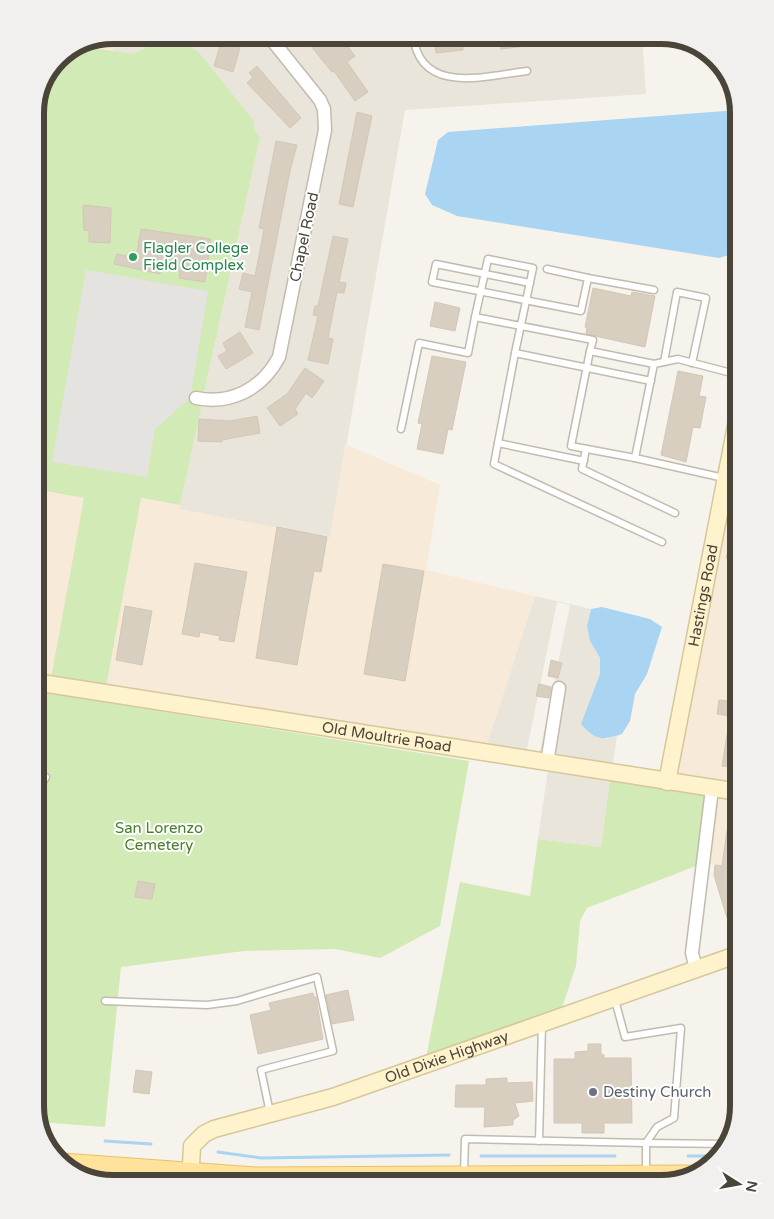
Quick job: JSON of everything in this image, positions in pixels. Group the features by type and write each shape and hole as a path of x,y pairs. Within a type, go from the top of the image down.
{"main road":[{"path":"76,1165 150,1175"}],"street":[{"name":"Chapel Road","path":"196,398 216,400 241,394 266,376 279,357 325,130 324,110 320,100 275,44"},
{"name":"Hastings Road","path":"667,782 730,458"},
{"name":"Old Moultrie Road","path":"44,683 730,791"},
{"path":"547,763 559,688"},
{"path":"696,969 692,953 712,789"},
{"name":"Old Dixie Highway","path":"188,1175 192,1146 204,1134 333,1097 730,957"}],"lane":[{"path":"415,44 418,55 424,64 439,75 456,79 527,72"},
{"path":"401,428 419,343 468,353 488,259 533,268 494,464 662,542"},
{"path":"530,283 436,264 432,282 581,311 588,278"},
{"path":"547,269 654,290"},
{"path":"664,362 678,292 706,298 692,363"},
{"path":"476,317 593,340 571,446 725,478"},
{"path":"590,351 654,364 678,359 730,373"},
{"path":"515,353 651,380"},
{"path":"635,458 654,364"},
{"path":"498,443 584,461"},
{"path":"586,449 582,469 675,512"},
{"path":"106,1001 207,1005 237,1000 317,978 333,1051 261,1070 270,1114"},
{"path":"614,998 625,1037 680,1028 674,1118 657,1127 646,1143 644,1175"},
{"path":"539,1141 542,1024"},
{"path":"464,1175 465,1138 719,1144"}],"shaded area":[{"path":"109,44 267,44 314,102 318,111 319,129 276,345 268,364 261,372 238,389 215,394 204,393 260,137 138,58 118,56"},
{"path":"109,44 118,56 84,50"},
{"path":"283,44 643,44 646,94 405,110 330,538 179,509 202,405 230,404 258,392 279,371 288,347 332,131 330,108 320,88"},
{"path":"86,270 208,291 190,398 155,429 147,477 52,462"},
{"path":"345,444 440,485 426,570 535,596 486,747 44,677 44,482 180,505 179,509 330,538"},
{"path":"730,490 730,785 675,777"},
{"path":"535,596 591,609 587,626 590,641 600,658 600,675 581,724 606,739 617,736 612,768 539,756 570,605 557,602 526,754 486,747"},
{"path":"548,769 610,779 601,847 538,839"},
{"path":"718,795 730,797 730,866 710,864"}],"green space":[{"name":"Flagler College Field Complex","path":"152,44 189,44 194,50 197,50 254,121 254,129 260,137 204,393 191,391 190,402 202,405 180,505 141,498 105,692 50,684 84,498 44,491 44,108 46,95 55,74 74,55 90,48 134,54"},
{"name":"San Lorenzo Cemetery","path":"44,692 469,761 440,926 380,958 335,949 244,951 121,967 105,1127 46,1122 45,1120"},
{"path":"610,779 705,793 696,866 587,908 580,921 576,966 561,1011 426,1058 460,882 530,896 538,839 601,847"}],"water":[{"path":"730,111 729,255 719,258 457,216 432,205 425,194 438,140 448,132"},
{"path":"602,607 650,619 662,627 647,674 635,694 630,721 622,734 609,738 595,736 581,724 600,674 600,658 590,641 587,626 591,609"}],"building":[{"path":"221,44 241,44 233,72 214,66"},
{"path":"309,44 346,44 355,56 347,62 368,92 355,101 334,71 332,72"},
{"path":"435,44 462,44 463,50 436,53"},
{"path":"501,44 535,45 501,49"},
{"path":"257,66 301,118 290,128 247,83 253,77 249,73"},
{"path":"357,112 372,116 353,207 339,204"},
{"path":"276,141 297,145 290,171 259,330 245,327 252,292 239,289 243,273 255,276 264,229 259,228"},
{"path":"83,205 111,208 110,243 89,242 89,231 84,230"},
{"path":"141,229 211,239 205,282 179,278 180,271 161,268 160,274 114,264 117,254 136,258"},
{"path":"333,236 348,239 339,282 346,283 344,293 337,292 328,338 333,339 328,364 308,360 318,316 313,315 315,306 318,306"},
{"path":"593,288 631,296 632,292 655,296 645,347 586,334 587,328 585,327"},
{"path":"435,302 460,308 455,331 430,326"},
{"path":"240,332 253,353 226,369 218,356 227,351 223,343"},
{"path":"432,356 466,362 452,430 448,429 443,454 417,449 422,424 418,423"},
{"path":"305,368 324,381 312,398 306,393 295,409 298,414 280,426 267,408 287,394"},
{"path":"678,371 703,376 699,396 706,397 700,428 693,427 686,462 661,455"},
{"path":"257,416 260,433 222,440 222,442 198,441 199,419 230,421"},
{"path":"277,527 327,537 321,572 314,571 297,665 256,658"},
{"path":"729,548 730,548 730,558 726,558"},
{"path":"195,563 247,572 234,642 219,640 220,636 200,632 199,637 182,634"},
{"path":"383,564 424,571 405,681 364,674"},
{"path":"125,606 152,611 142,665 116,660"},
{"path":"551,660 562,663 558,678 548,676"},
{"path":"539,684 551,687 549,698 536,696"},
{"path":"719,700 730,701 730,716 717,714"},
{"path":"730,716 730,767 722,766"},
{"path":"730,810 730,917 727,918 714,875 715,865 722,866"},
{"path":"138,881 155,884 152,899 135,897"},
{"path":"348,990 354,1020 332,1024 326,995"},
{"path":"313,993 314,997 316,997 323,1039 258,1054 250,1015 271,1010 269,1003"},
{"name":"Destiny Church","path":"588,1044 601,1044 601,1054 604,1055 604,1058 631,1058 632,1123 604,1123 604,1133 582,1133 582,1123 554,1123 554,1059 575,1059 575,1052 588,1051"},
{"path":"136,1070 152,1072 149,1094 133,1092"},
{"path":"507,1078 507,1083 532,1082 533,1101 515,1103 519,1116 513,1120 513,1125 484,1127 485,1107 455,1107 456,1085 486,1085 486,1079"}],"waterway":[{"path":"105,1141 151,1144"},
{"path":"218,1152 261,1158 449,1155"},
{"path":"481,1156 615,1156"},
{"path":"688,1156 709,1156"}],"place":[{"name":"Flagler College Field Complex","path":"133,257"},
{"name":"Destiny Church","path":"593,1092"}]}
